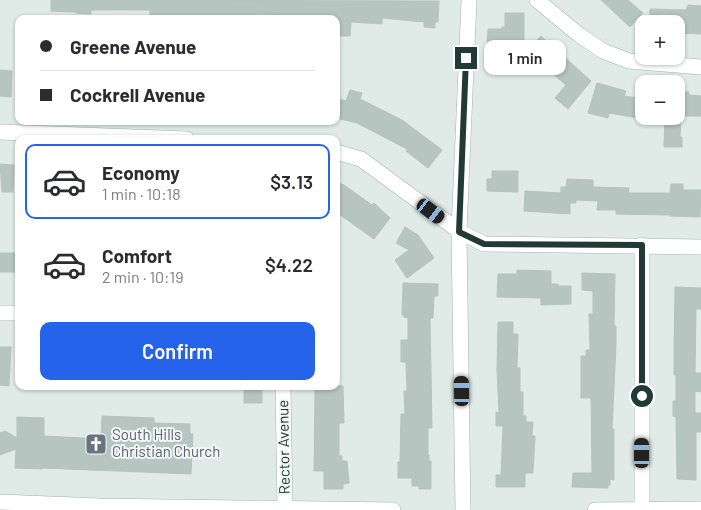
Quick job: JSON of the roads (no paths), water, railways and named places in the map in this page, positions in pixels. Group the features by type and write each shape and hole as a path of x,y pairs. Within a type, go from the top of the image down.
{"street":[{"path":"463,510 459,232 469,0"},
{"path":"537,0 578,34 604,51 620,58 629,61 701,67"},
{"path":"0,132 80,135"},
{"path":"340,153 361,159 459,232 484,244 701,247"},
{"path":"642,245 642,510"},
{"path":"0,313 15,313"},
{"name":"Rector Avenue","path":"283,390 285,508"},
{"path":"0,502 99,506 393,510"},
{"path":"595,510 701,510"}],"place":[{"name":"South Hills Christian Church","path":"96,444"}]}
